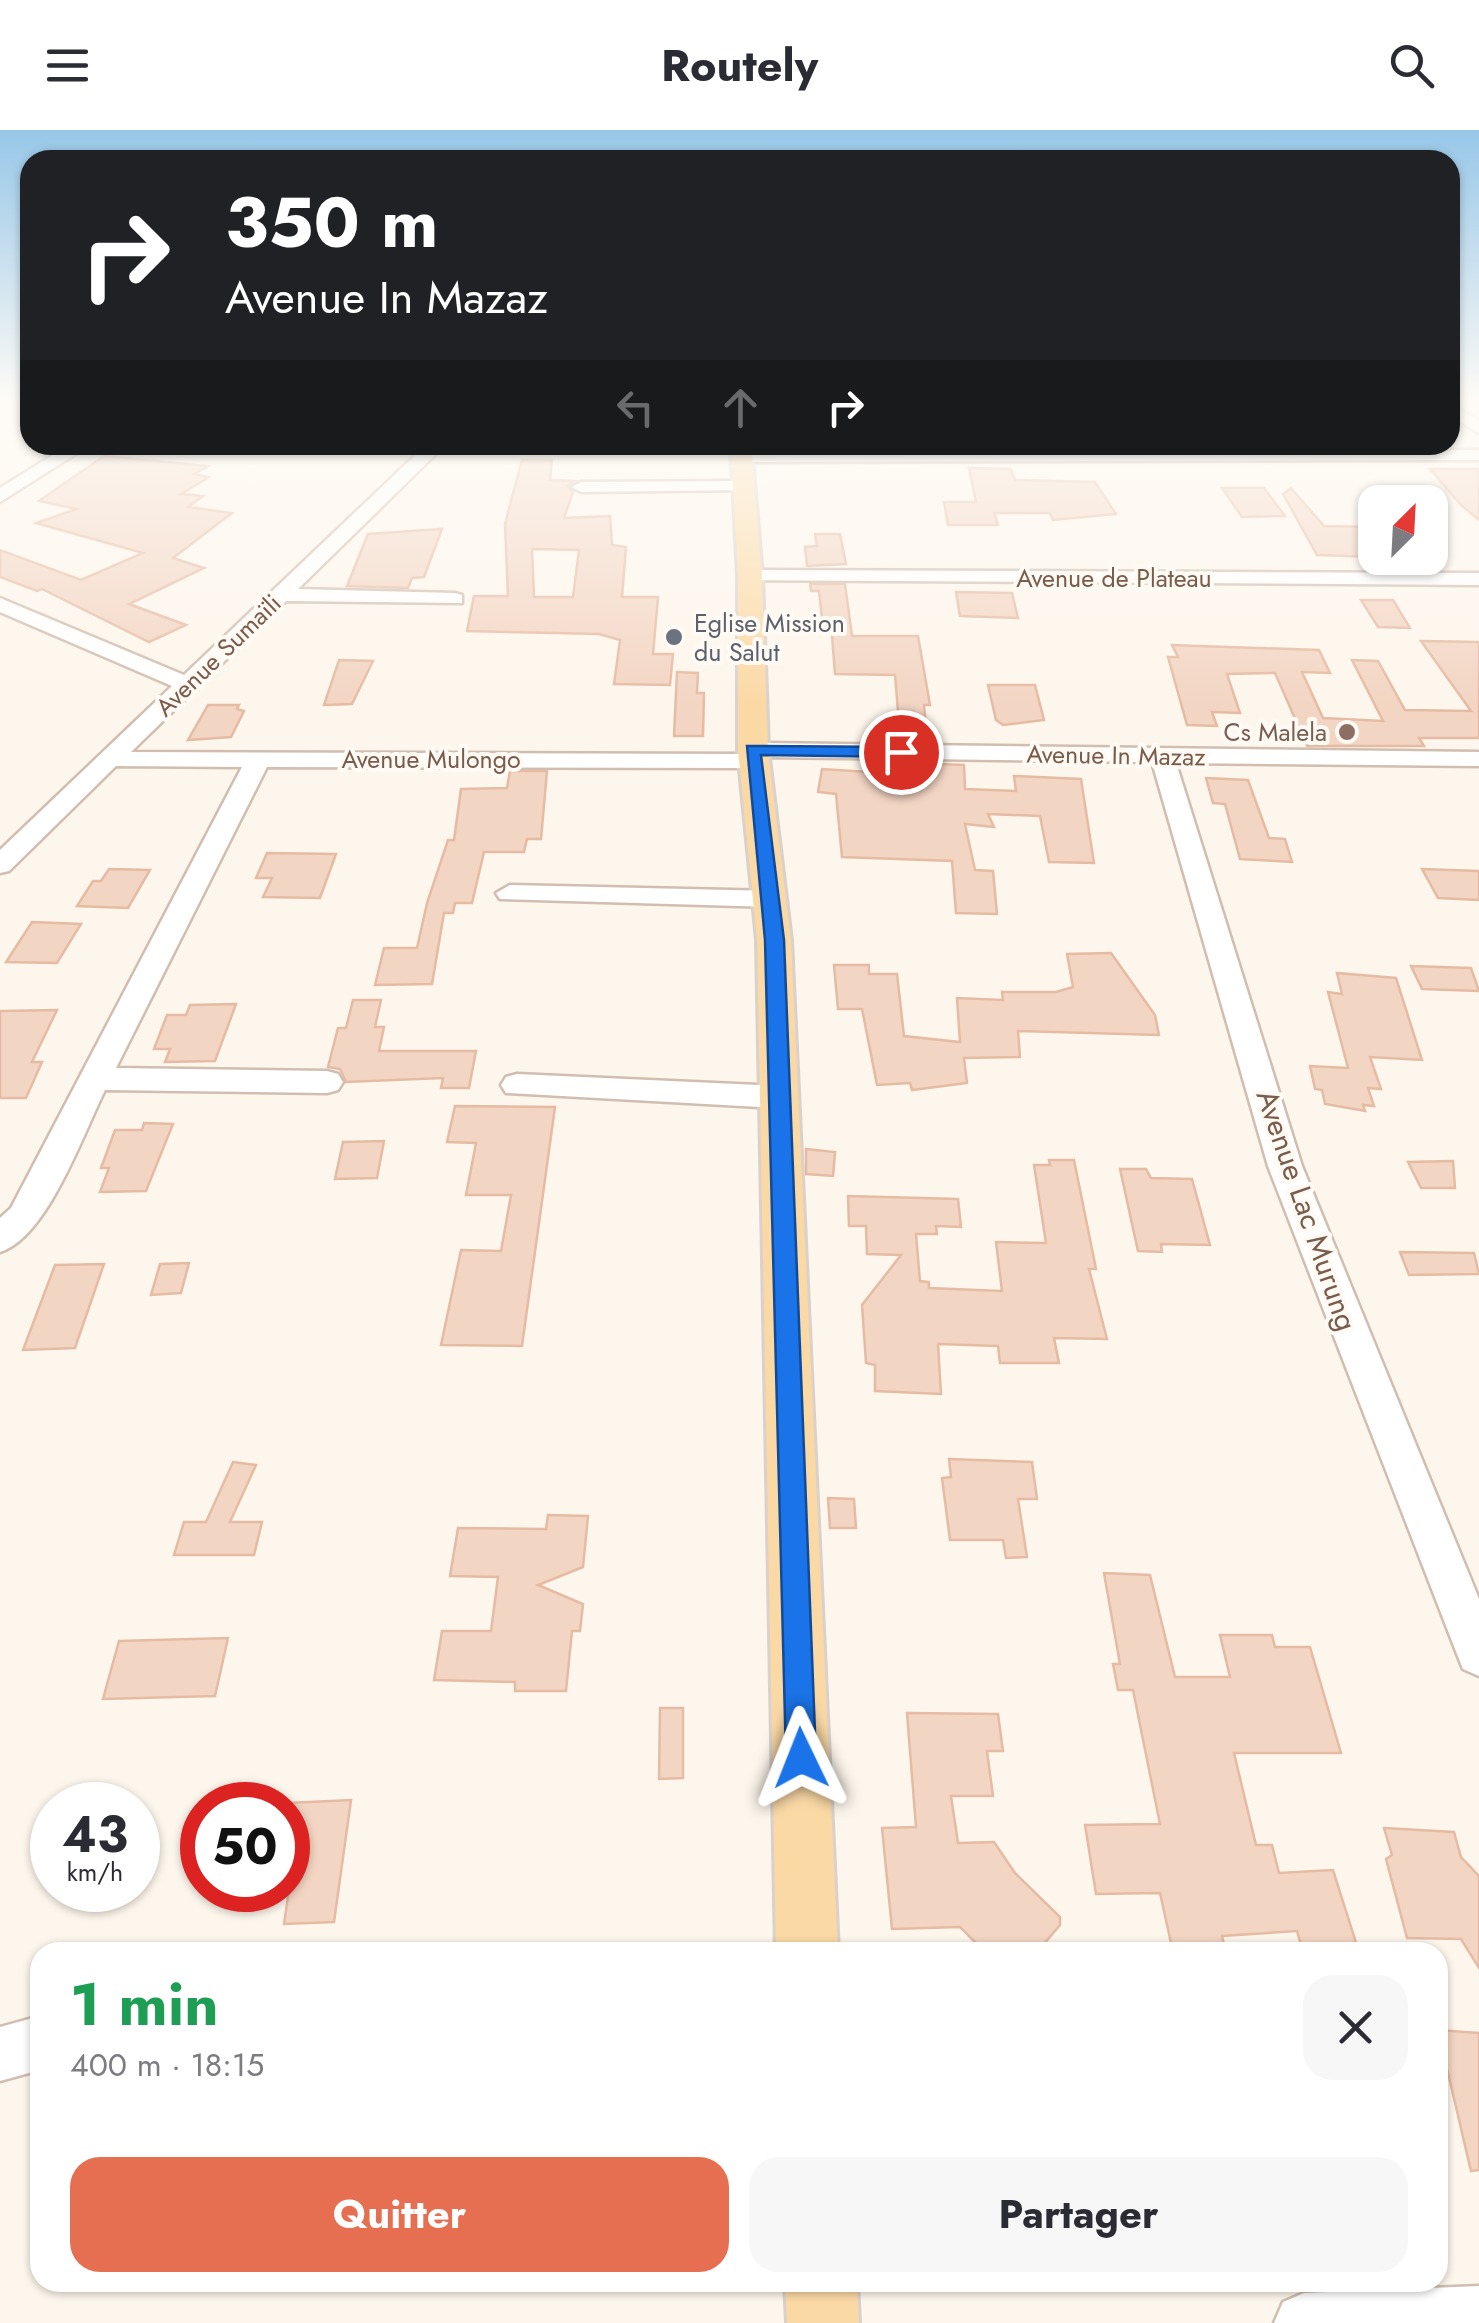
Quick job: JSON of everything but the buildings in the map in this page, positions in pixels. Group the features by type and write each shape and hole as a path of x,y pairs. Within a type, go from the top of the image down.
{"main road":[{"path":"745,500 753,755 770,899 807,1942"},
{"path":"821,2292 823,2323"}],"street":[{"name":"Avenue Sumaïli","path":"0,865 378,500"},
{"name":"Avenue de Plateau","path":"750,576 1479,579"},
{"path":"280,595 454,598"},
{"path":"0,604 188,685"},
{"name":"Avenue In Mazaz","path":"753,755 1479,759"},
{"name":"Avenue Mulongo","path":"109,758 753,755"},
{"name":"Avenue Lac Murung","path":"1162,756 1286,1166 1479,1654"},
{"path":"0,1239 24,1217 259,758"},
{"path":"510,893 770,899"},
{"path":"93,1079 327,1082"},
{"path":"518,1086 778,1097"},
{"path":"0,2054 30,2045"},
{"path":"1304,2323 1479,2316"}],"place":[{"name":"Eglise Mission du Salut","path":"674,637"},
{"name":"Cs Malela","path":"1347,732"}],"route":[{"path":"801,1758 774,940 752,750 901,752"}]}
